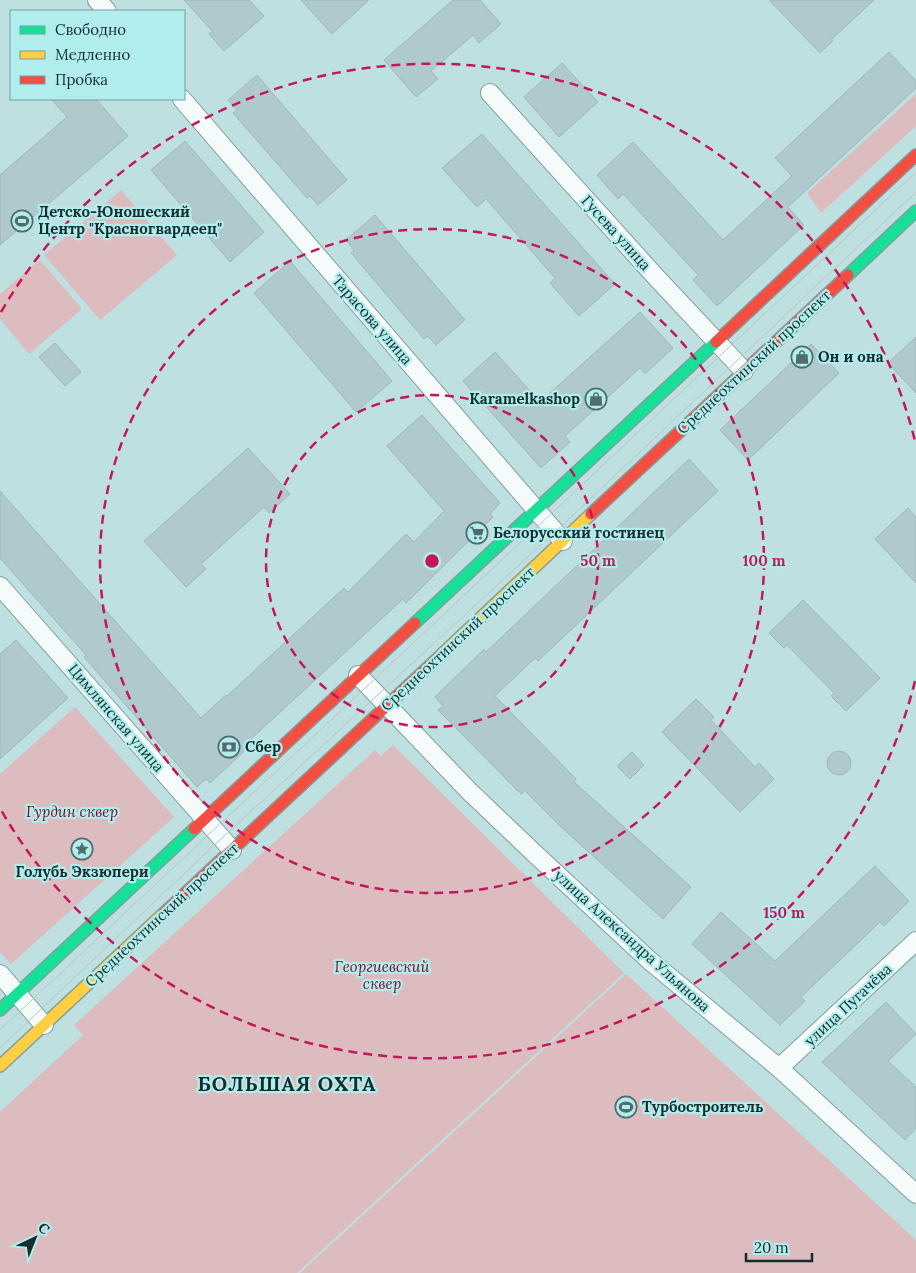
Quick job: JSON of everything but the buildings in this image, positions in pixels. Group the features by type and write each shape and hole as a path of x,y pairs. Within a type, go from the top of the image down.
{"main road":[{"path":"0,1010 916,155"},
{"name":"Среднеохтинский проспект","path":"0,1066 916,211"}],"street":[{"path":"97,0 106,10"},
{"name":"Гусева улица","path":"490,93 654,276 744,371"},
{"name":"Тарасова улица","path":"183,100 535,510 563,540"},
{"name":"Цимлянская улица","path":"0,586 232,850"},
{"name":"улица Александра Ульянова","path":"358,675 469,791 540,859 649,960 779,1068 916,1194"},
{"name":"улица Пугачёва","path":"779,1068 916,941"},
{"path":"0,974 44,1025"}],"green space":[{"path":"916,94 916,126 821,213 807,193"},
{"path":"121,190 177,255 100,320 44,255"},
{"path":"40,260 82,309 29,354 0,319 0,294"},
{"name":"Гурдин сквер","path":"75,707 174,817 11,964 0,952 0,774"},
{"name":"Георгиевский сквер","path":"393,745 624,973 297,1273 0,1273 0,1112 83,1035 74,1025 375,750 381,756"},
{"name":"Турбостроитель","path":"626,974 916,1240 916,1273 300,1273"}],"tram line":[{"path":"0,1030 916,172"},
{"path":"0,1048 222,838 555,532 916,192"}],"traffic: fast":[{"path":"848,275 916,211"},
{"path":"415,623 716,342"},
{"path":"0,1010 194,829"}],"traffic: slow":[{"path":"439,657 591,514"},
{"path":"0,1066 163,914"}],"traffic: jam":[{"path":"716,342 916,155"},
{"path":"591,514 848,275"},
{"path":"194,829 415,623"},
{"path":"163,914 439,657"}],"place":[{"name":"Детско-Юношеский Центр \"Красногвардеец\"","path":"22,221"},
{"name":"Он и она","path":"802,357"},
{"name":"Karamelkashop","path":"596,399"},
{"name":"Белорусский гостинец","path":"477,533"},
{"name":"Сбер","path":"229,747"},
{"name":"Голубь Экзюпери","path":"82,849"},
{"name":"Турбостроитель","path":"626,1107"}],"district":[{"name":"БОЛЬШАЯ ОХТА","path":"287,1084"}]}
